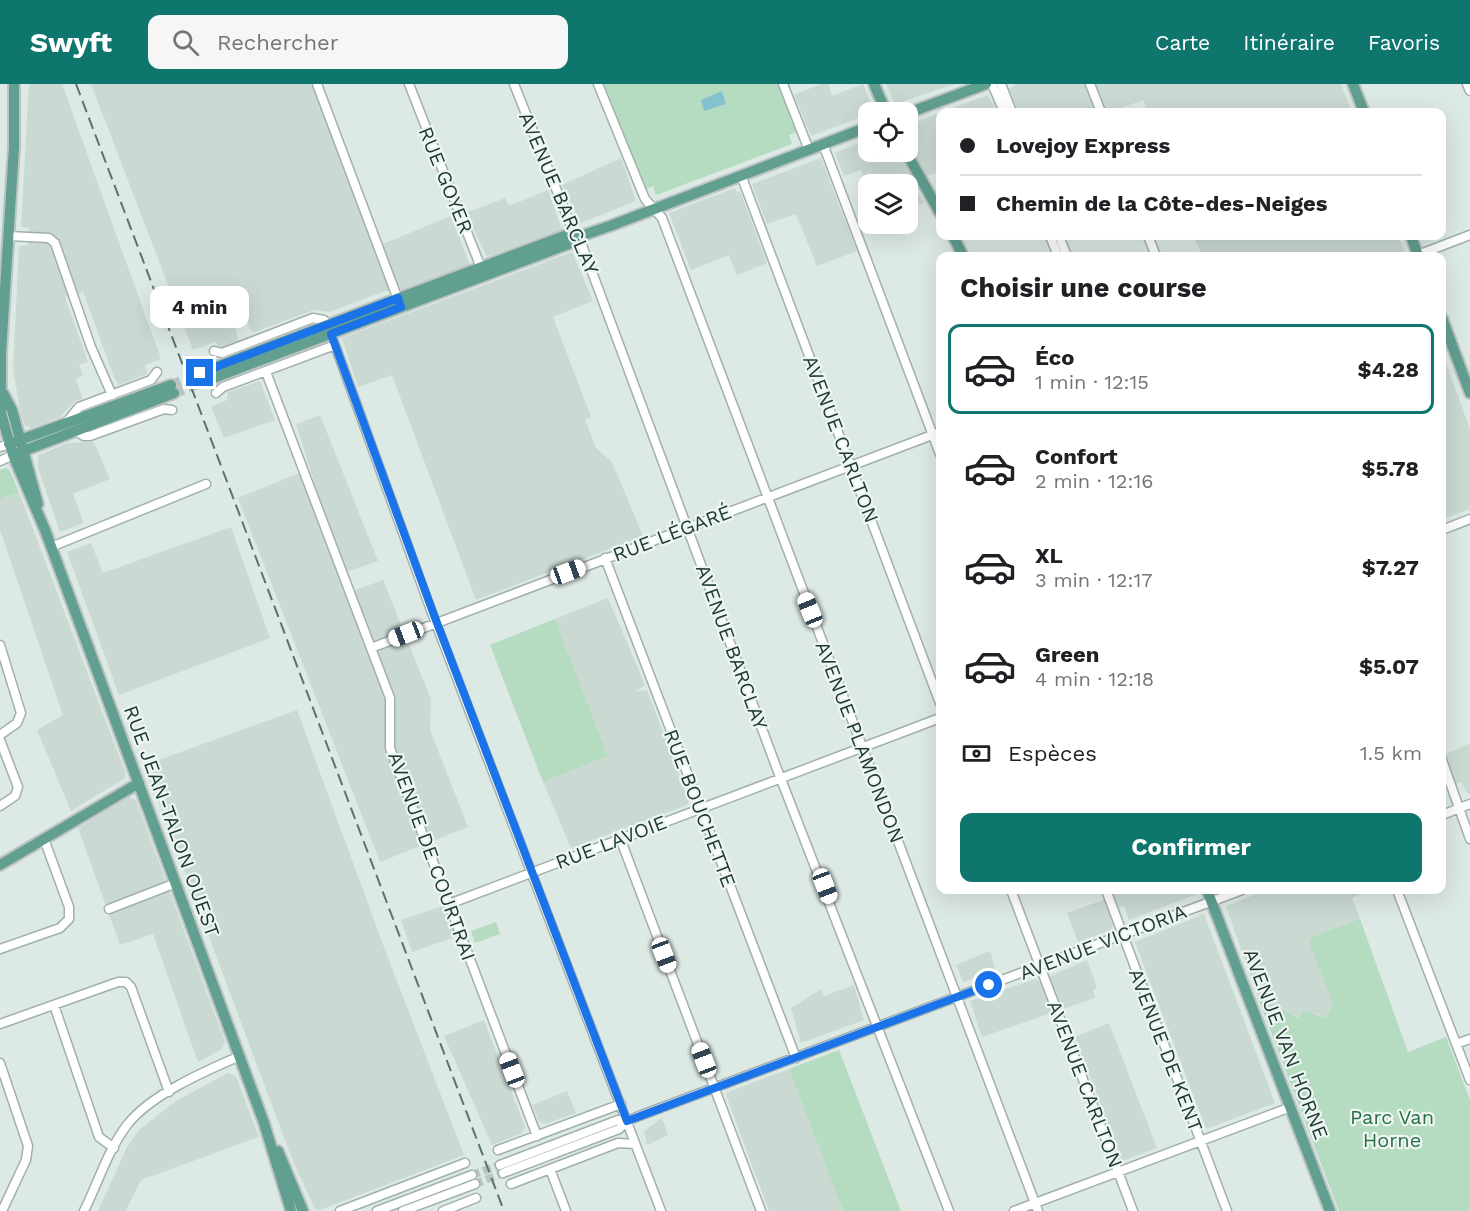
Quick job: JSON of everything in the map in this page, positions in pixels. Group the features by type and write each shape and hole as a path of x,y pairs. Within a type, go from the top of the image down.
{"main road":[{"name":"RUE JEAN-TALON OUEST","path":"14,84 14,147"},
{"name":"RUE JEAN-TALON OUEST","path":"21,84 8,236 1,357 3,392 1,413 7,449 43,524"},
{"path":"874,84 882,102"},
{"path":"918,109 986,84"},
{"path":"1353,84 1362,108"},
{"path":"202,377 482,272 567,235 578,237 858,131"},
{"path":"912,162 936,206"},
{"path":"1446,329 1470,393"},
{"path":"7,449 23,445 76,430 172,389 64,424 23,445"},
{"name":"RUE JEAN-TALON OUEST","path":"3,392 12,410 23,445 51,547 267,1130 291,1211"},
{"path":"0,866 139,783"},
{"name":"AVENUE VAN HORNE","path":"1209,894 1330,1211"},
{"name":"RUE JEAN-TALON OUEST","path":"267,1130 289,1174 303,1211"}],"street":[{"path":"316,84 399,303"},
{"name":"RUE GOYER","path":"409,84 482,272"},
{"name":"AVENUE BARCLAY","path":"514,84 578,237 949,1211"},
{"name":"AVENUE PLAMONDON","path":"598,84 645,199 662,218 1037,1207"},
{"path":"783,84 809,150"},
{"path":"992,84 1002,108"},
{"path":"1000,84 1010,108"},
{"path":"1090,84 1099,108"},
{"path":"1467,84 1470,91"},
{"path":"823,144 936,430"},
{"name":"AVENUE CARLTON","path":"741,175 936,692"},
{"path":"1427,252 1470,235"},
{"path":"8,236 47,238 55,243 91,347 112,394"},
{"path":"214,351 222,353 314,318 324,320 661,1211"},
{"path":"216,393 224,387 335,345"},
{"path":"64,424 79,407 152,380 158,372"},
{"name":"AVENUE DE COURTRAI","path":"266,372 390,698 390,748 537,1136"},
{"path":"76,430 84,436 90,436 164,409 172,410"},
{"name":"RUE LÉGARÉ","path":"371,648 936,433"},
{"path":"0,461 7,449"},
{"path":"51,547 206,484"},
{"path":"1446,528 1470,519"},
{"name":"RUE BOUCHETTE","path":"605,558 796,1058"},
{"path":"0,645 21,714 17,723 0,735"},
{"name":"RUE LAVOIE","path":"449,904 936,719"},
{"path":"0,740 17,783 15,796 0,806"},
{"path":"1446,771 1470,839"},
{"path":"1446,813 1470,804"},
{"path":"620,838 761,1211"},
{"path":"0,949 60,928 69,919 69,907 44,839"},
{"path":"109,909 176,883"},
{"name":"AVENUE CARLTON","path":"1013,894 1133,1211"},
{"name":"AVENUE DE KENT","path":"1108,894 1227,1211"},
{"name":"AVENUE VICTORIA","path":"502,1169 618,1120 627,1121 1231,894"},
{"path":"1399,894 1470,1080"},
{"path":"0,1024 119,981 128,983 170,1092"},
{"path":"54,1005 99,1137 114,1148"},
{"path":"1456,1044 1470,1039"},
{"path":"84,1211 114,1148 134,1117 170,1092 240,1056"},
{"path":"0,1063 28,1146 26,1160 2,1211"},
{"path":"498,1150 621,1104"},
{"path":"1014,1211 1037,1207 1119,1171 1291,1107"},
{"path":"510,1184 621,1143 635,1144"},
{"path":"340,1211 465,1163"},
{"path":"550,1169 566,1211"},
{"path":"377,1211 473,1180 403,1211"},
{"path":"443,1211 476,1198"}],"shaded area":[{"path":"29,84 62,84 161,359 145,365 147,374 119,385 83,292 65,297 88,362 79,365 83,375 76,380 83,399 74,402 60,417 32,428 25,426 21,415 13,370 19,246 28,245 29,228 21,227"},
{"path":"91,84 317,84 378,246 451,216 470,265 405,289 385,291 330,312 314,310 252,333 240,305 232,308 238,341 220,348 215,342 193,350"},
{"path":"821,84 828,84 832,96 863,84 870,102 858,102 858,118 811,136 794,95"},
{"path":"886,84 955,84 901,102 894,102"},
{"path":"1016,84 1341,84 1350,108 1146,108 1143,100 1122,108 1017,108 1009,89"},
{"path":"988,95 995,108 952,108"},
{"path":"936,114 936,173 918,180 918,174 862,174 861,170 844,176 835,153 858,143 858,162 918,162 918,121"},
{"path":"621,158 636,201 581,223 562,185"},
{"path":"821,158 857,251 817,266 796,214 767,224 752,184"},
{"path":"735,188 737,192 740,191 767,263 737,275 729,255 691,270 669,213"},
{"path":"548,190 562,230 487,257 465,211 472,211 505,198 509,206"},
{"path":"918,192 924,203 918,205"},
{"path":"1196,240 1400,240 1404,252 1200,252"},
{"path":"572,252 593,301 553,317 591,417 585,419 596,448 612,462 643,536 476,600 392,375 358,387 342,338"},
{"path":"1446,363 1470,429 1470,509 1446,518"},
{"path":"260,381 275,420 224,438 211,407 227,400 228,392"},
{"path":"320,415 378,561 343,573 350,592 383,580 431,699 430,730 468,827 380,862 238,498 304,471 337,555 296,424"},
{"path":"94,442 110,479 73,494 84,523 60,532 38,468 38,455 68,443"},
{"path":"19,492 125,772 125,778 71,811 37,730 63,715 0,530 0,499"},
{"path":"231,527 270,638 119,695 67,552 91,543 103,573"},
{"path":"608,598 645,685 634,692 647,690 689,801 687,805 571,848 543,782 608,756 555,619"},
{"path":"297,710 385,950 464,1155 320,1210 315,1209 292,1159 145,765"},
{"path":"1470,743 1470,793 1468,794 1461,782 1446,788 1446,754"},
{"path":"128,797 136,800 225,1042 222,1049 198,1062 153,934 120,945 78,828"},
{"path":"1107,894 1197,894 1129,920 1124,906 1120,907 1111,930 1078,942 1067,913 1103,900"},
{"path":"1257,894 1361,894 1352,898 1360,919 1311,937 1310,941 1333,1004 1326,1018 1315,1013 1300,1018 1264,1000 1259,1001 1226,906"},
{"path":"449,904 461,935 412,952 401,920"},
{"path":"1204,914 1275,1103 1206,1129 1135,942"},
{"path":"990,951 996,971 963,982 956,965"},
{"path":"1087,960 1097,988 1093,990 1095,998 982,1037 970,1001 1035,979 1039,981"},
{"path":"854,985 864,1020 801,1043 791,1008 821,989 824,996"},
{"path":"484,1020 525,1127 522,1133 492,1145 444,1036"},
{"path":"1109,1023 1157,1148 1122,1161 1075,1037"},
{"path":"789,1069 843,1211 769,1211 726,1095 728,1092"},
{"path":"228,1073 236,1076 259,1137 141,1180 126,1211 98,1211 127,1147 139,1130 176,1101"},
{"path":"567,1091 576,1113 545,1124 539,1121 532,1105"},
{"path":"662,1118 668,1135 647,1145 644,1131"}],"green space":[{"path":"604,84 778,84 797,132 789,135 792,144 656,195 653,186 646,189"},
{"path":"6,468 10,471 19,492 0,499 0,470"},
{"path":"555,619 608,756 543,782 490,645"},
{"name":"Parc Van Horne","path":"1360,919 1408,1052 1446,1037 1470,1100 1470,1211 1339,1211 1259,1001 1264,1000 1299,1018 1303,1010 1326,1018 1333,1004 1309,942 1311,937"},
{"path":"496,922 500,934 475,943 471,931"},
{"path":"839,1050 901,1211 843,1211 789,1069"}],"water":[{"path":"722,91 726,104 704,111 701,100"}],"tunnel":[{"path":"171,385 200,373"},
{"path":"174,393 203,382"},
{"path":"472,1175 500,1165"},
{"path":"475,1184 503,1173"}],"railway":[{"path":"76,84 504,1211"}],"route":[{"path":"200,373 398,298 401,307 331,334 434,615 627,1121 989,985"}]}
